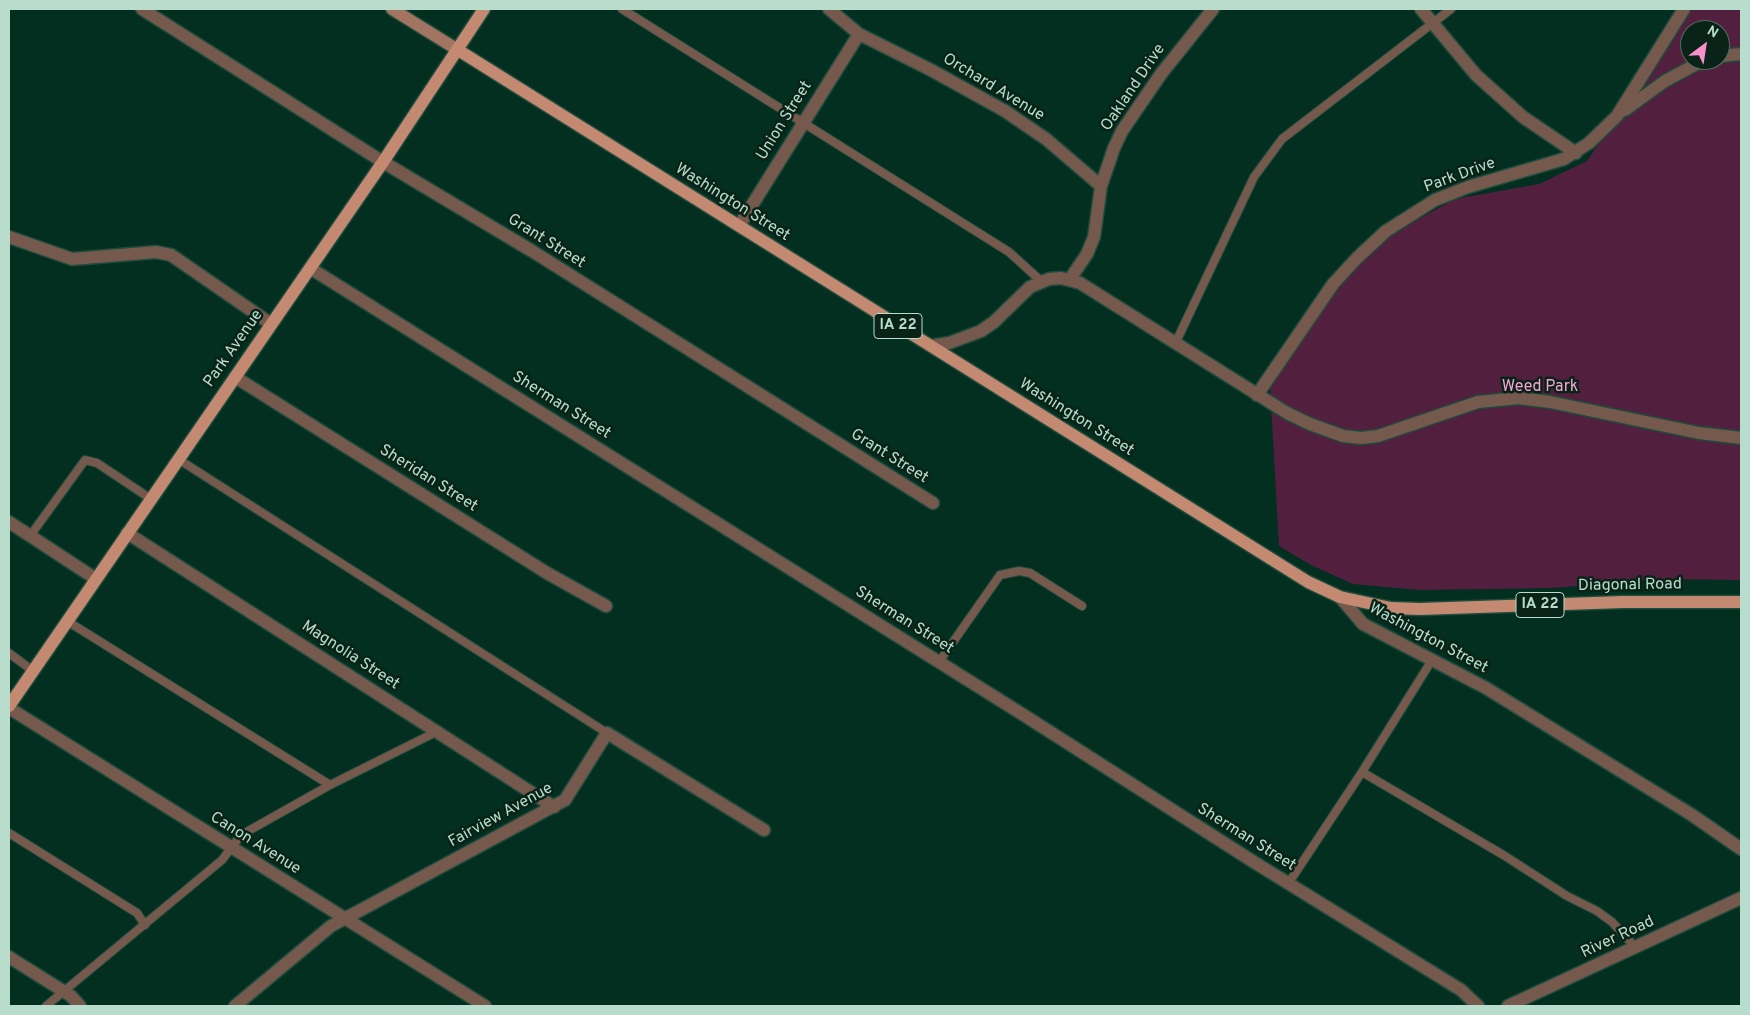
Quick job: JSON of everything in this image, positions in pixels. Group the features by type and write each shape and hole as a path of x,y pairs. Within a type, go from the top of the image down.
{"main road":[{"name":"Washington Street","path":"392,9 1308,582 1340,597"},
{"name":"Park Avenue","path":"9,707 383,162 484,9"},
{"name":"Diagonal Road","path":"1340,597 1391,608 1420,609 1623,602 1741,602"}],"street":[{"name":"Grant Street","path":"142,9 383,162 524,247 933,503"},
{"name":"Orchard Avenue","path":"829,9 859,34 931,70 1005,111 1046,140 1101,186"},
{"name":"Oakland Drive","path":"1070,279 1087,254 1094,236 1101,186 1122,131 1161,74 1213,9"},
{"path":"1421,9 1476,75 1523,117 1576,153"},
{"name":"Park Drive","path":"1257,395 1333,284 1386,232 1435,200 1564,159 1576,153 1617,116 1684,9"},
{"name":"Union Street","path":"740,226 859,34"},
{"path":"1617,116 1665,81 1685,70"},
{"path":"9,237 72,259 156,252 170,255 271,324"},
{"name":"Sherman Street","path":"310,268 939,662 1288,884 1461,990 1478,1006"},
{"path":"931,346 949,343 981,331 994,322 1030,287 1041,281 1055,278 1070,279 1080,283 1257,395 1310,424 1329,432 1352,437 1388,433 1478,402 1519,398 1559,403 1698,433 1741,438"},
{"name":"Sheridan Street","path":"235,377 547,573 606,606"},
{"path":"9,522 96,579"},
{"name":"Magnolia Street","path":"127,533 554,807"},
{"name":"Washington Street","path":"1340,597 1363,624 1486,688 1692,815 1741,849"},
{"name":"Canon Avenue","path":"9,707 229,848 485,1006"},
{"path":"607,733 764,830"},
{"name":"Fairview Avenue","path":"235,1006 294,956 344,918 554,807 570,794 607,733"},
{"name":"River Road","path":"1508,1006 1741,898"},
{"path":"9,957 64,991 80,1006"}],"lane":[{"path":"622,9 1009,252 1041,281"},
{"path":"1176,344 1254,177 1282,139 1451,9"},
{"path":"178,459 607,733"},
{"path":"30,536 85,460 97,463 150,499"},
{"path":"939,662 971,613 1000,575 1019,571 1030,573 1082,606"},
{"path":"67,621 330,785"},
{"path":"9,653 33,671"},
{"path":"1288,884 1362,772 1432,660"},
{"path":"46,1006 222,860 229,848 241,835 330,785 438,731"},
{"path":"1362,772 1505,856 1567,896 1597,911 1612,922 1636,948"},
{"path":"9,833 137,913 145,925"}],"green space":[{"name":"Weed Park","path":"1685,9 1741,9 1741,580 1661,579 1552,588 1421,590 1353,584 1311,565 1279,546 1270,386 1343,279 1395,232 1455,199 1539,184 1587,161 1642,80"}]}
